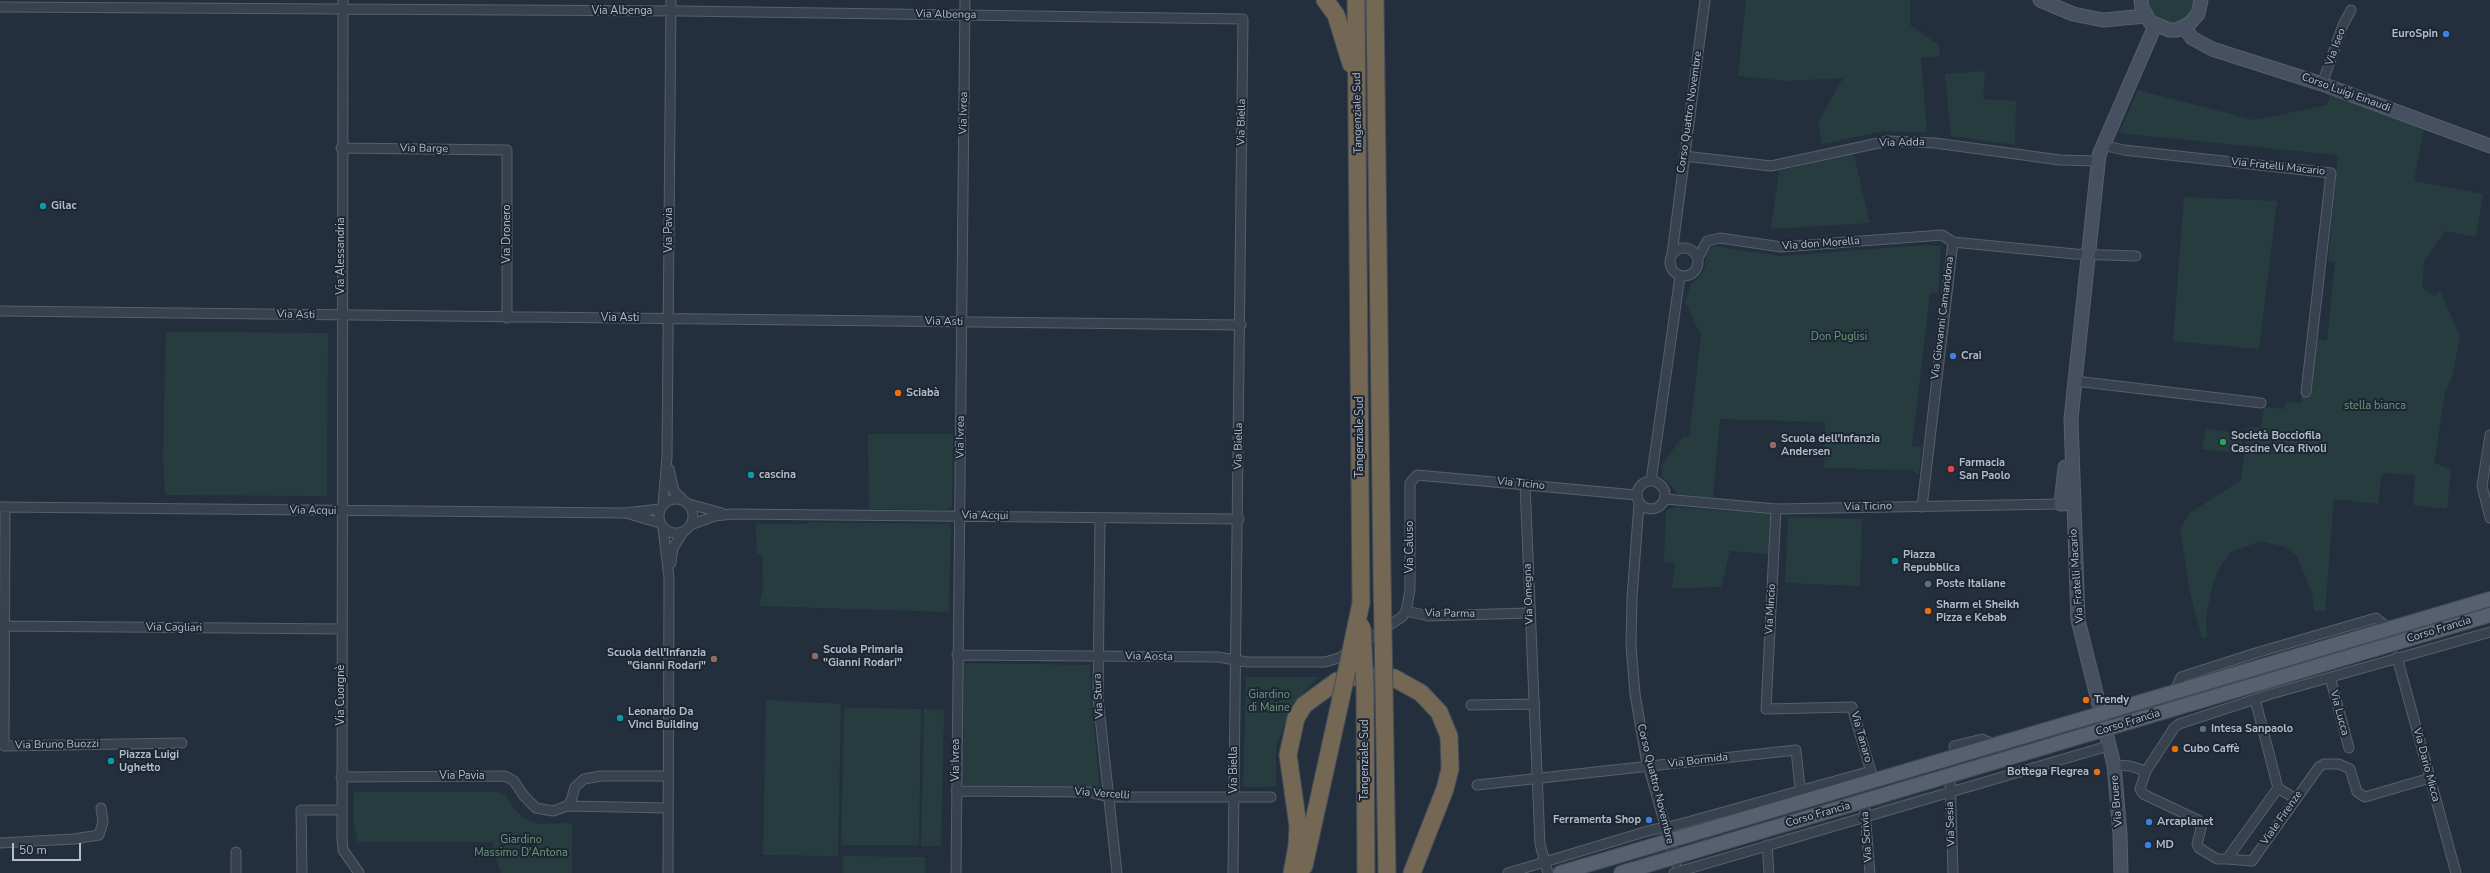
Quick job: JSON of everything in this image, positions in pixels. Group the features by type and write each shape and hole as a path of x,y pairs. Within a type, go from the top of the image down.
{"highway":[{"path":"1325,0 1336,16 1357,81"},
{"name":"Tangenziale Sud","path":"1356,0 1361,603 1365,687 1366,873"},
{"name":"Tangenziale Sud","path":"1375,0 1386,873"},
{"path":"1376,40 1387,0"},
{"path":"1302,873 1361,603"},
{"path":"1292,873 1297,846 1298,826 1288,756 1296,718 1304,705 1337,681 1354,677 1371,676 1394,678 1421,693 1439,712 1449,736 1450,768 1445,789 1412,873"}],"main road":[{"name":"Corso Francia","path":"1560,873 1668,834 1872,776 1957,757 1996,746 2490,599"},
{"name":"Corso Francia","path":"1621,873 2490,615"}],"street":[{"name":"Via Pavia","path":"662,506 667,460 671,0"},
{"name":"Via Ivrea","path":"956,873 957,655 966,0"},
{"name":"Corso Quattro Novembre","path":"1672,254 1705,0"},
{"path":"2040,0 2073,14 2103,20 2146,16"},
{"path":"2141,0 2146,16 2158,27 2177,30 2189,24 2198,14 2201,0"},
{"name":"Via Albenga","path":"0,7 343,5 1243,19"},
{"name":"Via Alessandria","path":"342,511 341,148 343,5"},
{"name":"Via Iseo","path":"2322,84 2343,25 2351,10"},
{"name":"Via Biella","path":"1233,873 1241,325 1243,19"},
{"name":"Corso Luigi Einaudi","path":"2189,24 2192,38 2202,45 2322,84 2490,146"},
{"name":"Via Fratelli Macario","path":"2104,730 2078,620 2066,503 2071,419 2098,161 2102,145 2146,45 2158,27"},
{"name":"Via Adda","path":"1684,156 1771,166 1888,141 1935,143 2060,160 2098,161"},
{"name":"Via Fratelli Macario","path":"2102,145 2124,150 2331,173 2306,392"},
{"name":"Via Barge","path":"341,148 507,150"},
{"name":"Via Dronero","path":"507,150 507,318"},
{"name":"Corso Quattro Novembre","path":"1675,225 1683,248"},
{"name":"Via don Morella","path":"1698,258 1707,241 1720,238 1781,247 1942,235 1953,242"},
{"name":"Via Giovanni Camandona","path":"1922,507 1953,242 2088,254"},
{"path":"1683,248 1692,250 1698,258 1696,271 1689,276 1680,276 1671,267 1672,254 1683,248"},
{"path":"2088,254 2136,256"},
{"path":"1651,481 1680,276"},
{"name":"Via Asti","path":"0,311 507,318 669,318 1241,325"},
{"path":"2075,381 2261,403"},
{"path":"2490,435 2482,486 2490,518"},
{"name":"Via Pavia","path":"667,460 674,490 685,502"},
{"name":"Via Ticino","path":"1410,483 1417,475 1424,474 1525,484 1638,499"},
{"path":"1651,481 1662,486 1665,498 1656,509 1646,509 1638,499 1642,484 1651,481"},
{"name":"Via Caluso","path":"1406,611 1410,590 1410,483"},
{"name":"Via Omegna","path":"1525,484 1539,780 1540,844 1548,873"},
{"name":"Via Ticino","path":"1665,498 1776,508 1922,507 2066,503"},
{"path":"668,873 669,578 673,548 687,529 693,514 685,502 672,499 662,506 662,526 669,578"},
{"name":"Corso Quattro Novembre","path":"1638,499 1632,598 1631,645 1640,726 1649,767 1674,857 1676,872"},
{"name":"Via Acqui","path":"685,502 732,514"},
{"name":"Via Acqui","path":"3,507 625,513 662,506"},
{"name":"Via Bruno Buozzi","path":"3,507 6,626 4,746 182,743"},
{"name":"Via Mincio","path":"1766,709 1776,508"},
{"name":"Via Cuorgnè","path":"342,511 342,844 343,850 359,873"},
{"name":"Via Acqui","path":"625,513 662,526"},
{"name":"Via Acqui","path":"687,529 715,516 732,514 960,515 1238,519"},
{"name":"Via Stura","path":"1100,518 1098,698 1117,873"},
{"path":"662,526 673,533 687,529"},
{"name":"Via Parma","path":"1406,611 1428,616 1530,613"},
{"name":"Via Aosta","path":"957,655 1218,658 1235,660 1325,662 1339,658 1402,617 1406,611"},
{"name":"Via Cagliari","path":"6,626 342,630"},
{"name":"Corso Francia","path":"2146,771 2174,728 2179,724 2255,699 2490,632"},
{"name":"Via Dario Micca","path":"2397,658 2456,873"},
{"name":"Via Lucca","path":"2330,677 2349,748"},
{"path":"2255,699 2278,788 2296,799"},
{"path":"1472,705 1535,704"},
{"name":"Via Tanaro","path":"1766,709 1852,707 1872,776"},
{"name":"Via Bruere","path":"2104,730 2114,765 2120,834 2121,873"},
{"name":"Corso Francia","path":"1676,872 2108,746"},
{"name":"Via Bormida","path":"1477,785 1539,780 1796,750 1801,797"},
{"name":"Viale Firenze","path":"2146,771 2140,785 2142,792 2198,820 2201,829 2197,844 2199,848 2217,858 2252,861 2319,767 2332,764 2350,769 2357,792 2365,797 2430,778"},
{"path":"2114,765 2130,766 2146,771"},
{"name":"Via Pavia","path":"341,777 505,776 514,781 524,796 536,808 553,811 566,806 668,808"},
{"path":"566,806 578,783 592,777 668,776"},
{"name":"Via Sesia","path":"1950,776 1953,873"},
{"name":"Viale Firenze","path":"2227,859 2278,788"},
{"name":"Via Vercelli","path":"956,791 1090,792 1108,797 1271,797"},
{"name":"Via Scrivia","path":"1864,801 1870,873"},
{"path":"0,843 74,839 99,835 103,822 101,808"},
{"path":"302,873 301,810 341,810"},
{"name":"Corso Francia","path":"1508,873 1651,830 1668,834"},
{"path":"1766,830 1769,845 1770,873"},
{"path":"236,852 236,873"}],"green space":[{"path":"1746,0 1910,0 1910,25 1939,45 1940,56 1921,58 1927,132 1884,131 1822,144 1818,122 1843,78 1787,81 1738,76"},
{"path":"2146,0 2197,0 2192,15 2178,24 2162,23 2149,13"},
{"path":"1985,71 1983,99 2016,101 2015,145 1951,136 1945,74"},
{"name":"stella bianca","path":"2138,90 2254,120 2327,105 2330,95 2424,129 2414,181 2483,194 2476,237 2445,231 2424,262 2422,288 2435,296 2440,290 2460,337 2452,377 2445,393 2434,463 2451,470 2447,509 2413,505 2415,475 2382,473 2378,504 2334,499 2325,611 2314,611 2312,593 2297,556 2285,547 2261,541 2231,552 2219,568 2212,587 2206,618 2207,636 2202,639 2190,593 2180,528 2190,513 2241,480 2247,427 2261,428 2264,407 2285,409 2286,402 2301,403 2304,384 2312,384 2317,339 2327,341 2335,262 2328,261 2338,155 2119,133"},
{"path":"1853,152 1870,223 1771,229 1779,171"},
{"path":"2184,197 2277,201 2259,349 2173,341"},
{"name":"Don Puglisi","path":"1925,245 1941,246 1938,293 1930,293 1912,446 1922,447 1919,475 1912,470 1824,468 1825,422 1720,419 1713,498 1678,494 1662,476 1661,466 1683,436 1689,437 1701,335 1685,302 1691,284 1699,278 1705,267 1707,252 1713,246 1780,256"},
{"path":"166,332 328,333 327,496 165,495 163,455"},
{"name":"Società Bocciofila Cascine Vica Rivoli","path":"2206,429 2243,434 2241,454 2202,449"},
{"path":"868,434 953,434 952,507 949,510 869,509"},
{"path":"1677,507 1772,514 1768,554 1730,551 1721,587 1672,588 1675,563 1664,562 1666,510"},
{"path":"1788,517 1862,519 1860,586 1785,583"},
{"path":"808,522 948,524 951,526 949,612 759,606 763,588 762,555 757,554 756,524 807,524"},
{"path":"2490,606 2490,609 2115,720 2113,717"},
{"path":"964,663 1090,665 1091,698 1100,787 963,785"},
{"name":"Giardino di Maine","path":"1246,677 1319,677 1293,703 1276,747 1276,787 1243,787"},
{"path":"766,700 841,704 838,856 763,855"},
{"path":"844,708 921,709 919,845 841,845"},
{"path":"924,709 944,710 941,846 921,846"},
{"path":"2087,726 2088,729 1688,847 1687,844"},
{"path":"1940,788 1939,791 1876,808 1876,806"},
{"name":"Giardino Massimo D'Antona","path":"354,792 498,792 505,794 512,806 522,817 531,821 540,824 572,823 572,873 501,873 494,852 493,842 358,842 353,819"},
{"path":"1862,812 1862,814 1777,839 1776,836"},
{"path":"843,856 925,857 925,873 843,873"}],"place":[{"name":"EuroSpin","path":"2446,34"},
{"name":"Gilac","path":"43,206"},
{"name":"Crai","path":"1953,356"},
{"name":"Sciabà","path":"898,393"},
{"name":"Società Bocciofila Cascine Vica Rivoli","path":"2223,442"},
{"name":"Scuola dell'Infanzia Andersen","path":"1773,445"},
{"name":"Farmacia San Paolo","path":"1951,469"},
{"name":"cascina","path":"751,475"},
{"name":"Piazza Repubblica","path":"1895,561"},
{"name":"Poste Italiane","path":"1928,584"},
{"name":"Sharm el Sheikh Pizza e Kebab","path":"1928,611"},
{"name":"Scuola Primaria \"Gianni Rodari\"","path":"815,656"},
{"name":"Scuola dell'Infanzia \"Gianni Rodari\"","path":"714,659"},
{"name":"Trendy","path":"2086,700"},
{"name":"Leonardo Da Vinci Building","path":"620,718"},
{"name":"Intesa Sanpaolo","path":"2203,729"},
{"name":"Cubo Caffè","path":"2175,749"},
{"name":"Piazza Luigi Ughetto","path":"111,761"},
{"name":"Bottega Flegrea","path":"2097,772"},
{"name":"Ferramenta Shop","path":"1649,820"},
{"name":"Arcaplanet","path":"2149,822"},
{"name":"MD","path":"2148,845"}]}
